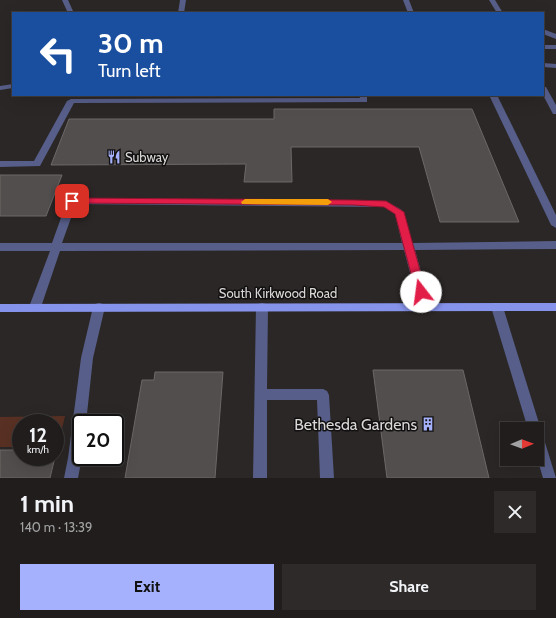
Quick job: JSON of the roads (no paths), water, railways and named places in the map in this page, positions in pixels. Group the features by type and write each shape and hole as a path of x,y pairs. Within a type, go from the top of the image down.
{"main road":[{"name":"South Kirkwood Road","path":"0,308 556,307"}],"street":[{"path":"65,0 70,12"},
{"path":"181,12 183,0"},
{"path":"406,0 410,12"},
{"path":"492,0 499,12"},
{"path":"544,31 556,37"},
{"path":"544,47 556,47"},
{"path":"544,65 556,66"},
{"path":"0,88 12,86"},
{"path":"544,91 555,108"},
{"path":"0,164 37,164 71,101 364,100 364,96"},
{"path":"493,96 556,225"},
{"path":"35,307 72,201 353,202 386,204 399,212 425,307"},
{"path":"0,247 556,245"},
{"path":"71,478 75,458 87,358 99,307"},
{"path":"260,478 262,307"},
{"path":"497,307 533,422"},
{"path":"260,394 323,395 327,478"},
{"path":"544,453 551,470"}],"place":[{"name":"Subway","path":"114,157"},
{"name":"Bethesda Gardens","path":"428,424"}]}
